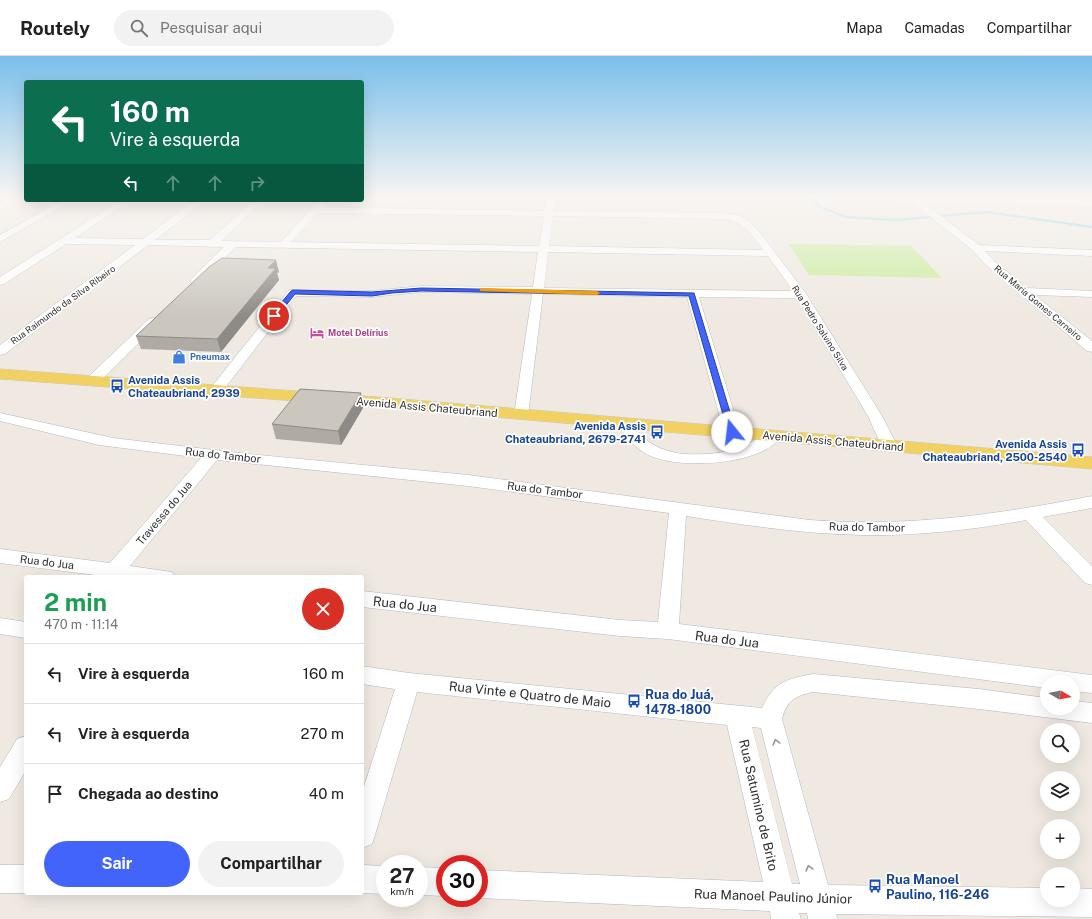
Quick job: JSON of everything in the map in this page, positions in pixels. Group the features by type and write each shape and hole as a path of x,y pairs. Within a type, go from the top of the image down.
{"main road":[{"name":"Avenida Assis Chateubriand","path":"0,374 732,432 890,447 1092,463"}],"street":[{"path":"0,282 70,236"},
{"name":"Rua Raimundo da Silva Ribeiro","path":"0,351 155,236"},
{"path":"212,244 220,236"},
{"path":"283,245 291,236"},
{"path":"521,415 546,236"},
{"name":"Rua Pedro Salvino Silva","path":"758,236 801,296 875,416 890,447"},
{"name":"Rua Maria Gomes Carneiro","path":"962,236 990,263 1090,344"},
{"path":"63,241 770,253"},
{"path":"188,288 234,244"},
{"path":"976,248 1092,253"},
{"path":"216,390 293,292 372,294 392,291 421,290 801,296"},
{"path":"1024,291 1092,294"},
{"path":"692,294 732,432"},
{"path":"92,381 160,316"},
{"name":"Rua do Tambor","path":"0,417 67,433 80,438 113,443 157,447 213,455 501,484 793,524 887,529 948,525 1030,514 1092,502"},
{"path":"625,424 634,436 648,449 676,458 699,459 734,455 752,449 774,436"},
{"name":"Travessa do Jua","path":"115,570 213,455"},
{"path":"668,631 678,509"},
{"path":"1030,514 1092,578"},
{"name":"Rua do Jua","path":"0,556 151,575"},
{"name":"Rua do Jua","path":"364,599 620,628 668,631 1092,684"},
{"path":"0,626 24,630"},
{"name":"Rua Vinte e Quatro de Maio","path":"364,675 409,682 770,719"},
{"path":"364,828 409,682"},
{"path":"820,909 770,719 773,706 781,696 792,688 814,683 979,699 1040,707"},
{"path":"1080,712 1092,713"},
{"name":"Rua Satumino de Brito","path":"737,715 784,908"},
{"path":"0,790 24,750"},
{"path":"0,879 24,879"},
{"path":"364,879 376,880"},
{"name":"Rua Manoel Paulino Júnior","path":"488,885 784,908 820,909 1092,903"}],"green space":[{"path":"789,244 911,246 942,278 809,275"}],"building":[{"path":"222,258 276,260 268,268 276,268 217,339 136,336 209,267"},
{"path":"300,389 361,393 338,431 272,424"}],"slow traffic":[{"path":"482,290 597,293"}],"place":[{"name":"Motel Delírius","path":"317,333"},
{"name":"Pneumax","path":"179,357"},
{"name":"Avenida Assis Chateaubriand, 2939","path":"117,386"},
{"name":"Avenida Assis Chateaubriand, 2679-2741","path":"657,432"},
{"name":"Avenida Assis Chateaubriand, 2500-2540","path":"1078,450"},
{"name":"Rua do Juá, 1478-1800","path":"634,701"},
{"name":"Rua Manoel Paulino, 116-246","path":"875,886"}],"route":[{"path":"274,316 293,292 372,294 392,291 484,290 692,294 732,432"}]}
